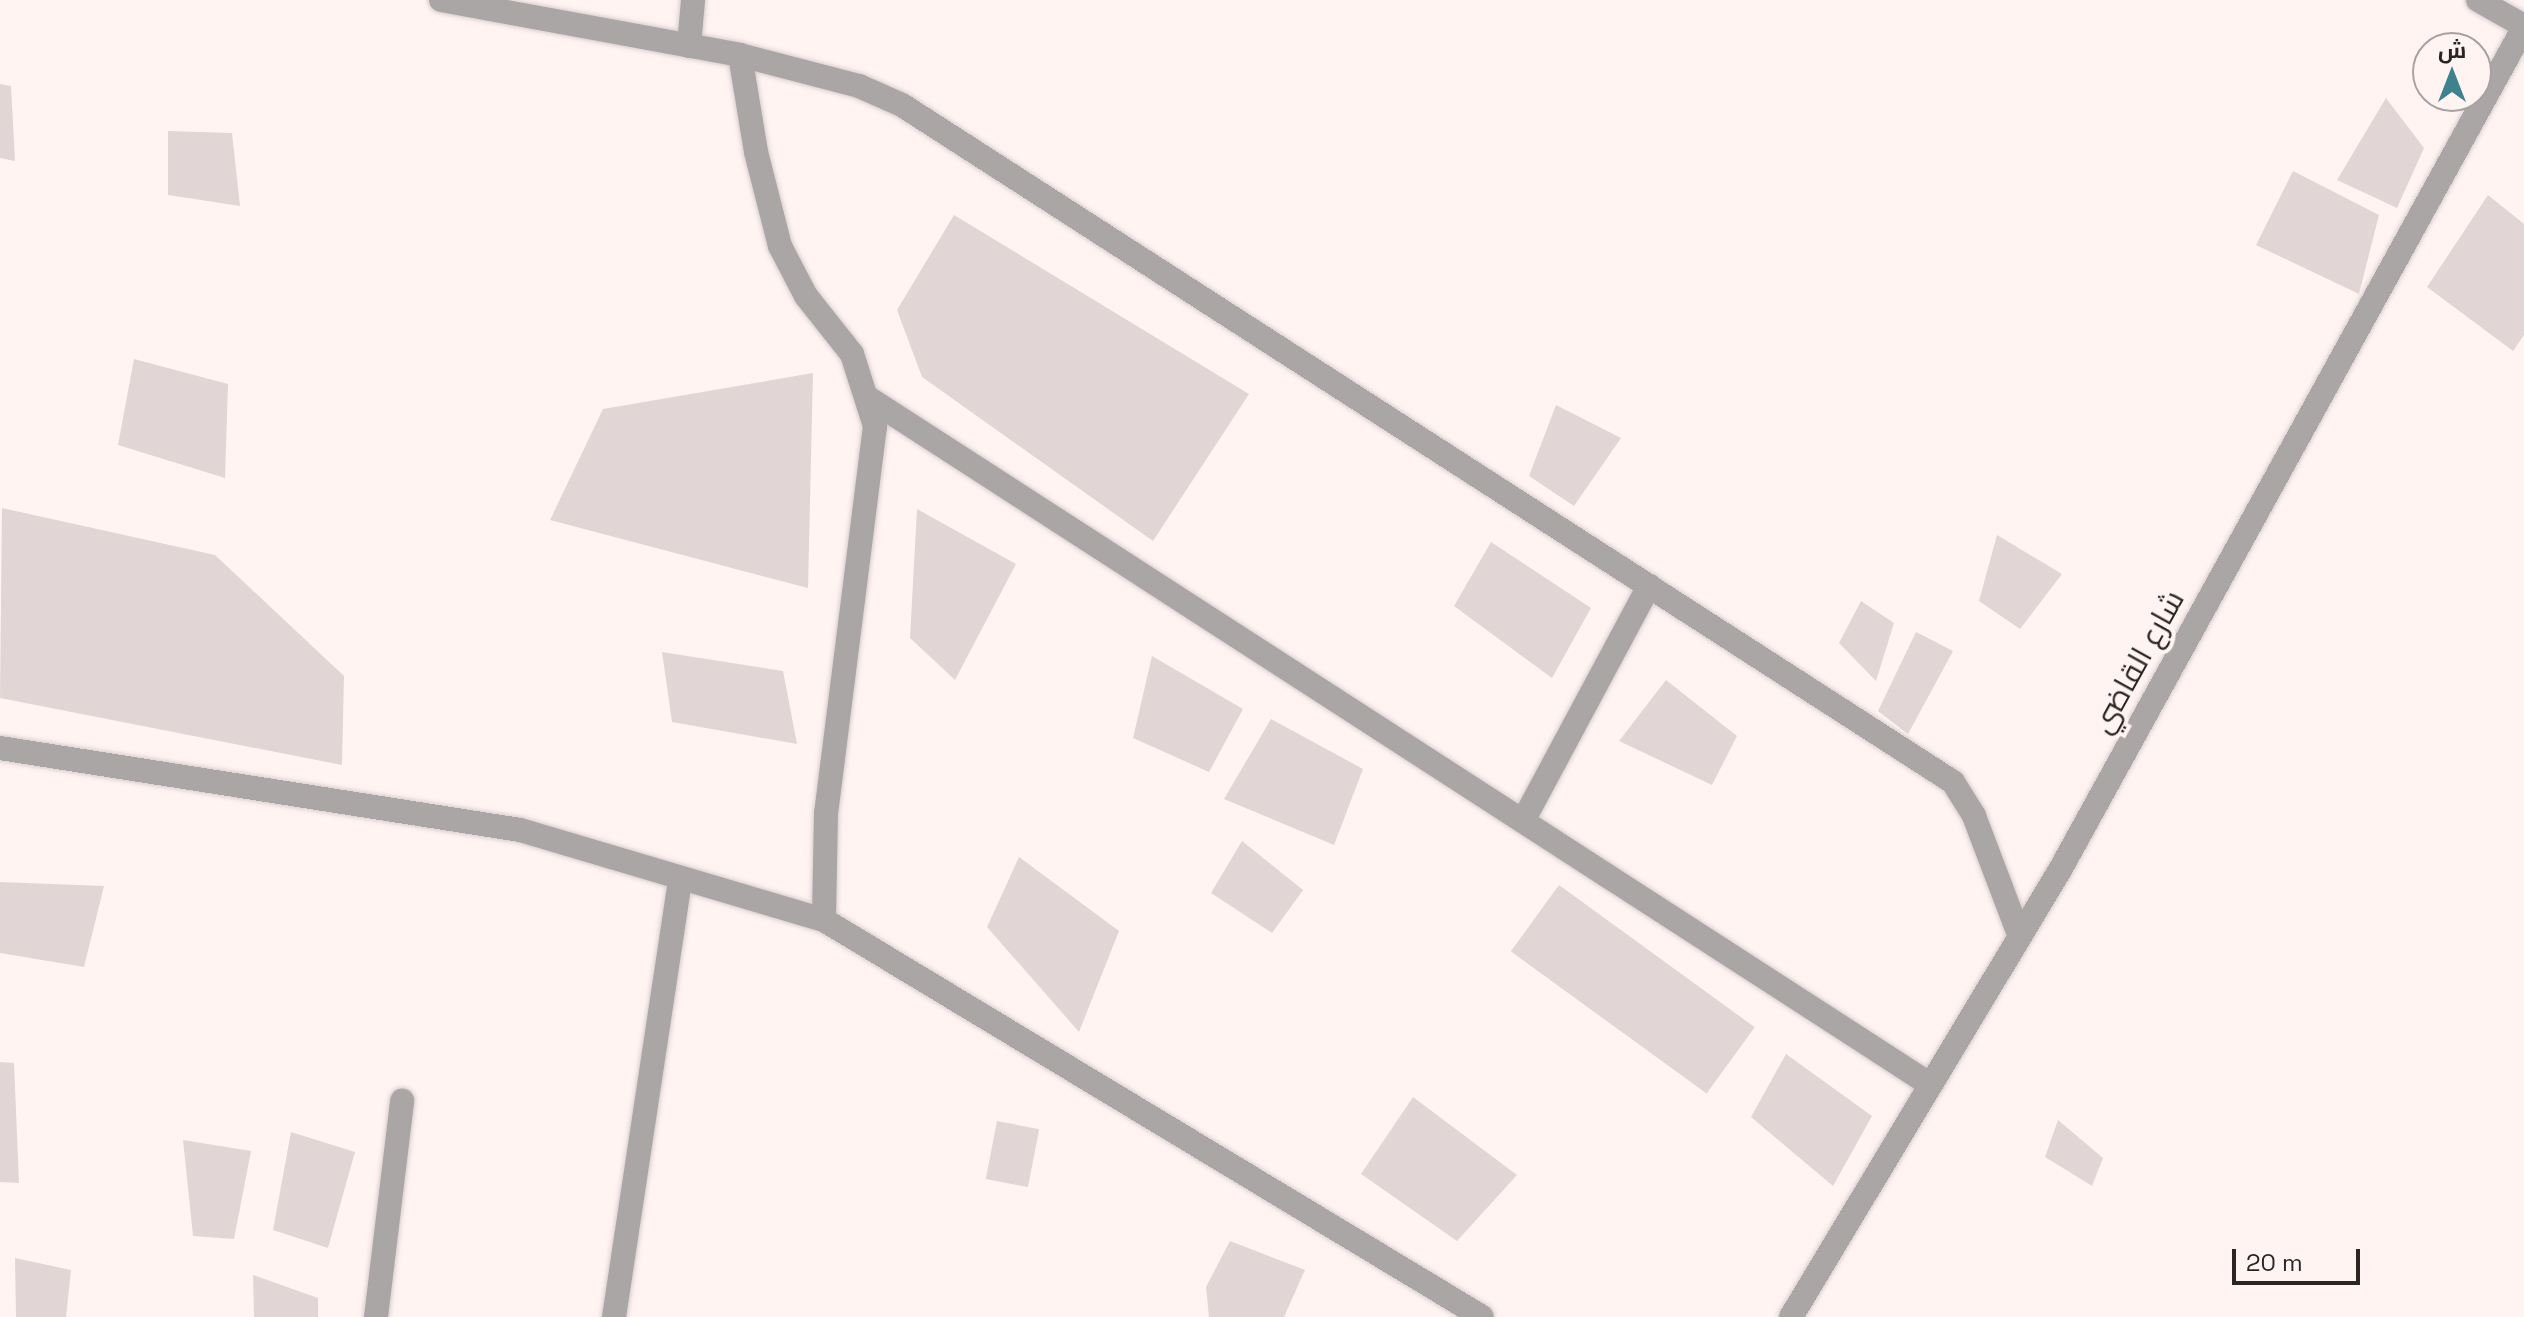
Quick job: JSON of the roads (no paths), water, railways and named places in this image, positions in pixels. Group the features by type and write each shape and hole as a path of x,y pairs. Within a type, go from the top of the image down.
{"street":[{"path":"441,0 740,55 859,86 902,105 1953,782 1974,816 2020,937"},
{"path":"689,46 693,0"},
{"path":"2478,0 2524,27"},
{"name":"شارع القاضي","path":"1791,1317 2020,937 2524,27"},
{"path":"740,55 756,152 780,246 806,296 852,354 870,399 875,426 855,618 826,813 824,920"},
{"path":"870,399 1931,1085"},
{"path":"1523,821 1649,586"},
{"path":"0,748 520,830 680,882 824,920 1482,1317"},
{"path":"614,1317 680,882"},
{"path":"376,1317 402,1101"}]}
